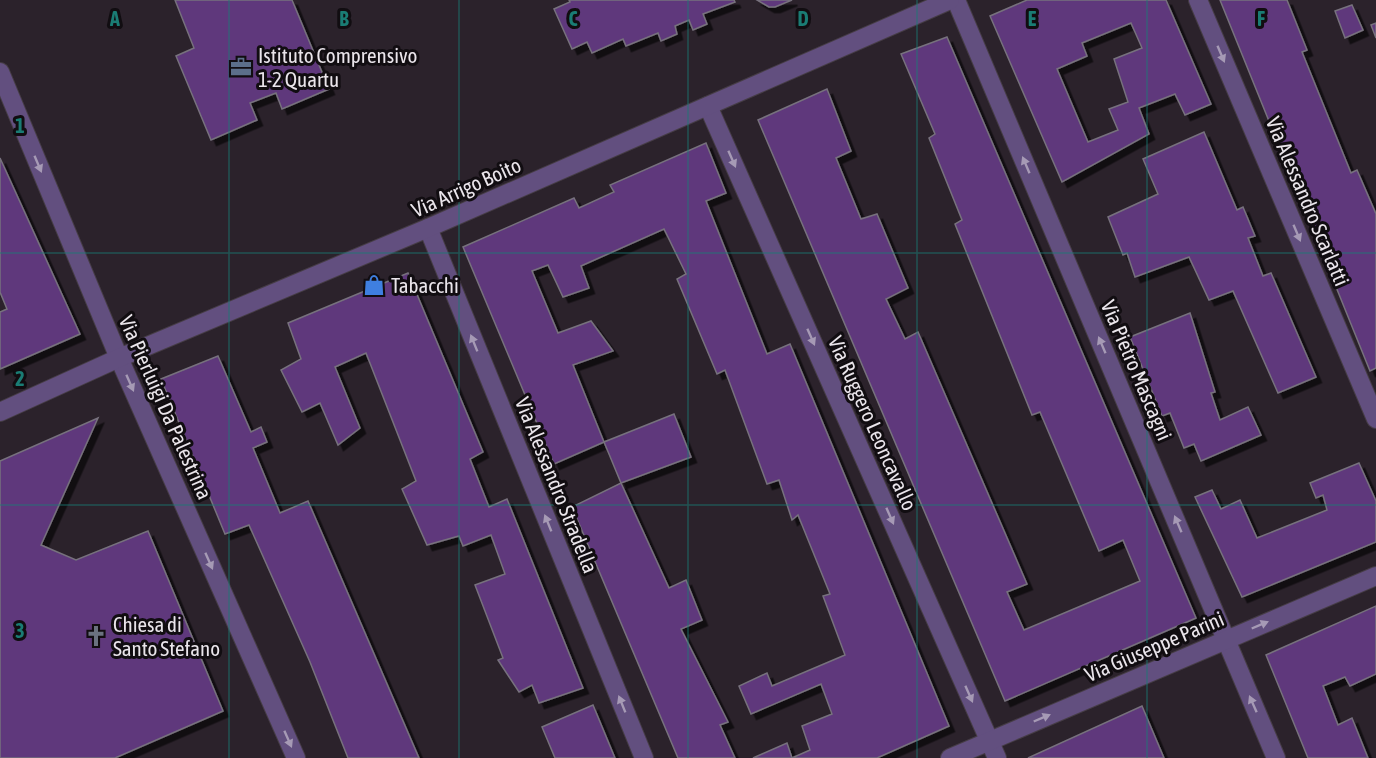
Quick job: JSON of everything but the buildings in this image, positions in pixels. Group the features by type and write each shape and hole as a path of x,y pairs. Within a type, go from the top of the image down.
{"street":[{"name":"Via Arrigo Boito","path":"0,412 119,358 428,228 950,0"},
{"name":"Via Pietro Mascagni","path":"956,0 1276,758"},
{"name":"Via Alessandro Scarlatti","path":"1198,0 1376,419"},
{"name":"Via Pierluigi Da Palestrina","path":"0,72 119,358 297,758"},
{"name":"Via Ruggero Leoncavallo","path":"708,106 997,758"},
{"name":"Via Alessandro Stradella","path":"428,228 644,758"},
{"name":"Via Giuseppe Parini","path":"950,758 1376,576"}],"place":[{"name":"Istituto Comprensivo 1-2 Quartu","path":"241,67"},
{"name":"Tabacchi","path":"374,285"},
{"name":"Chiesa di Santo Stefano","path":"96,636"}]}
